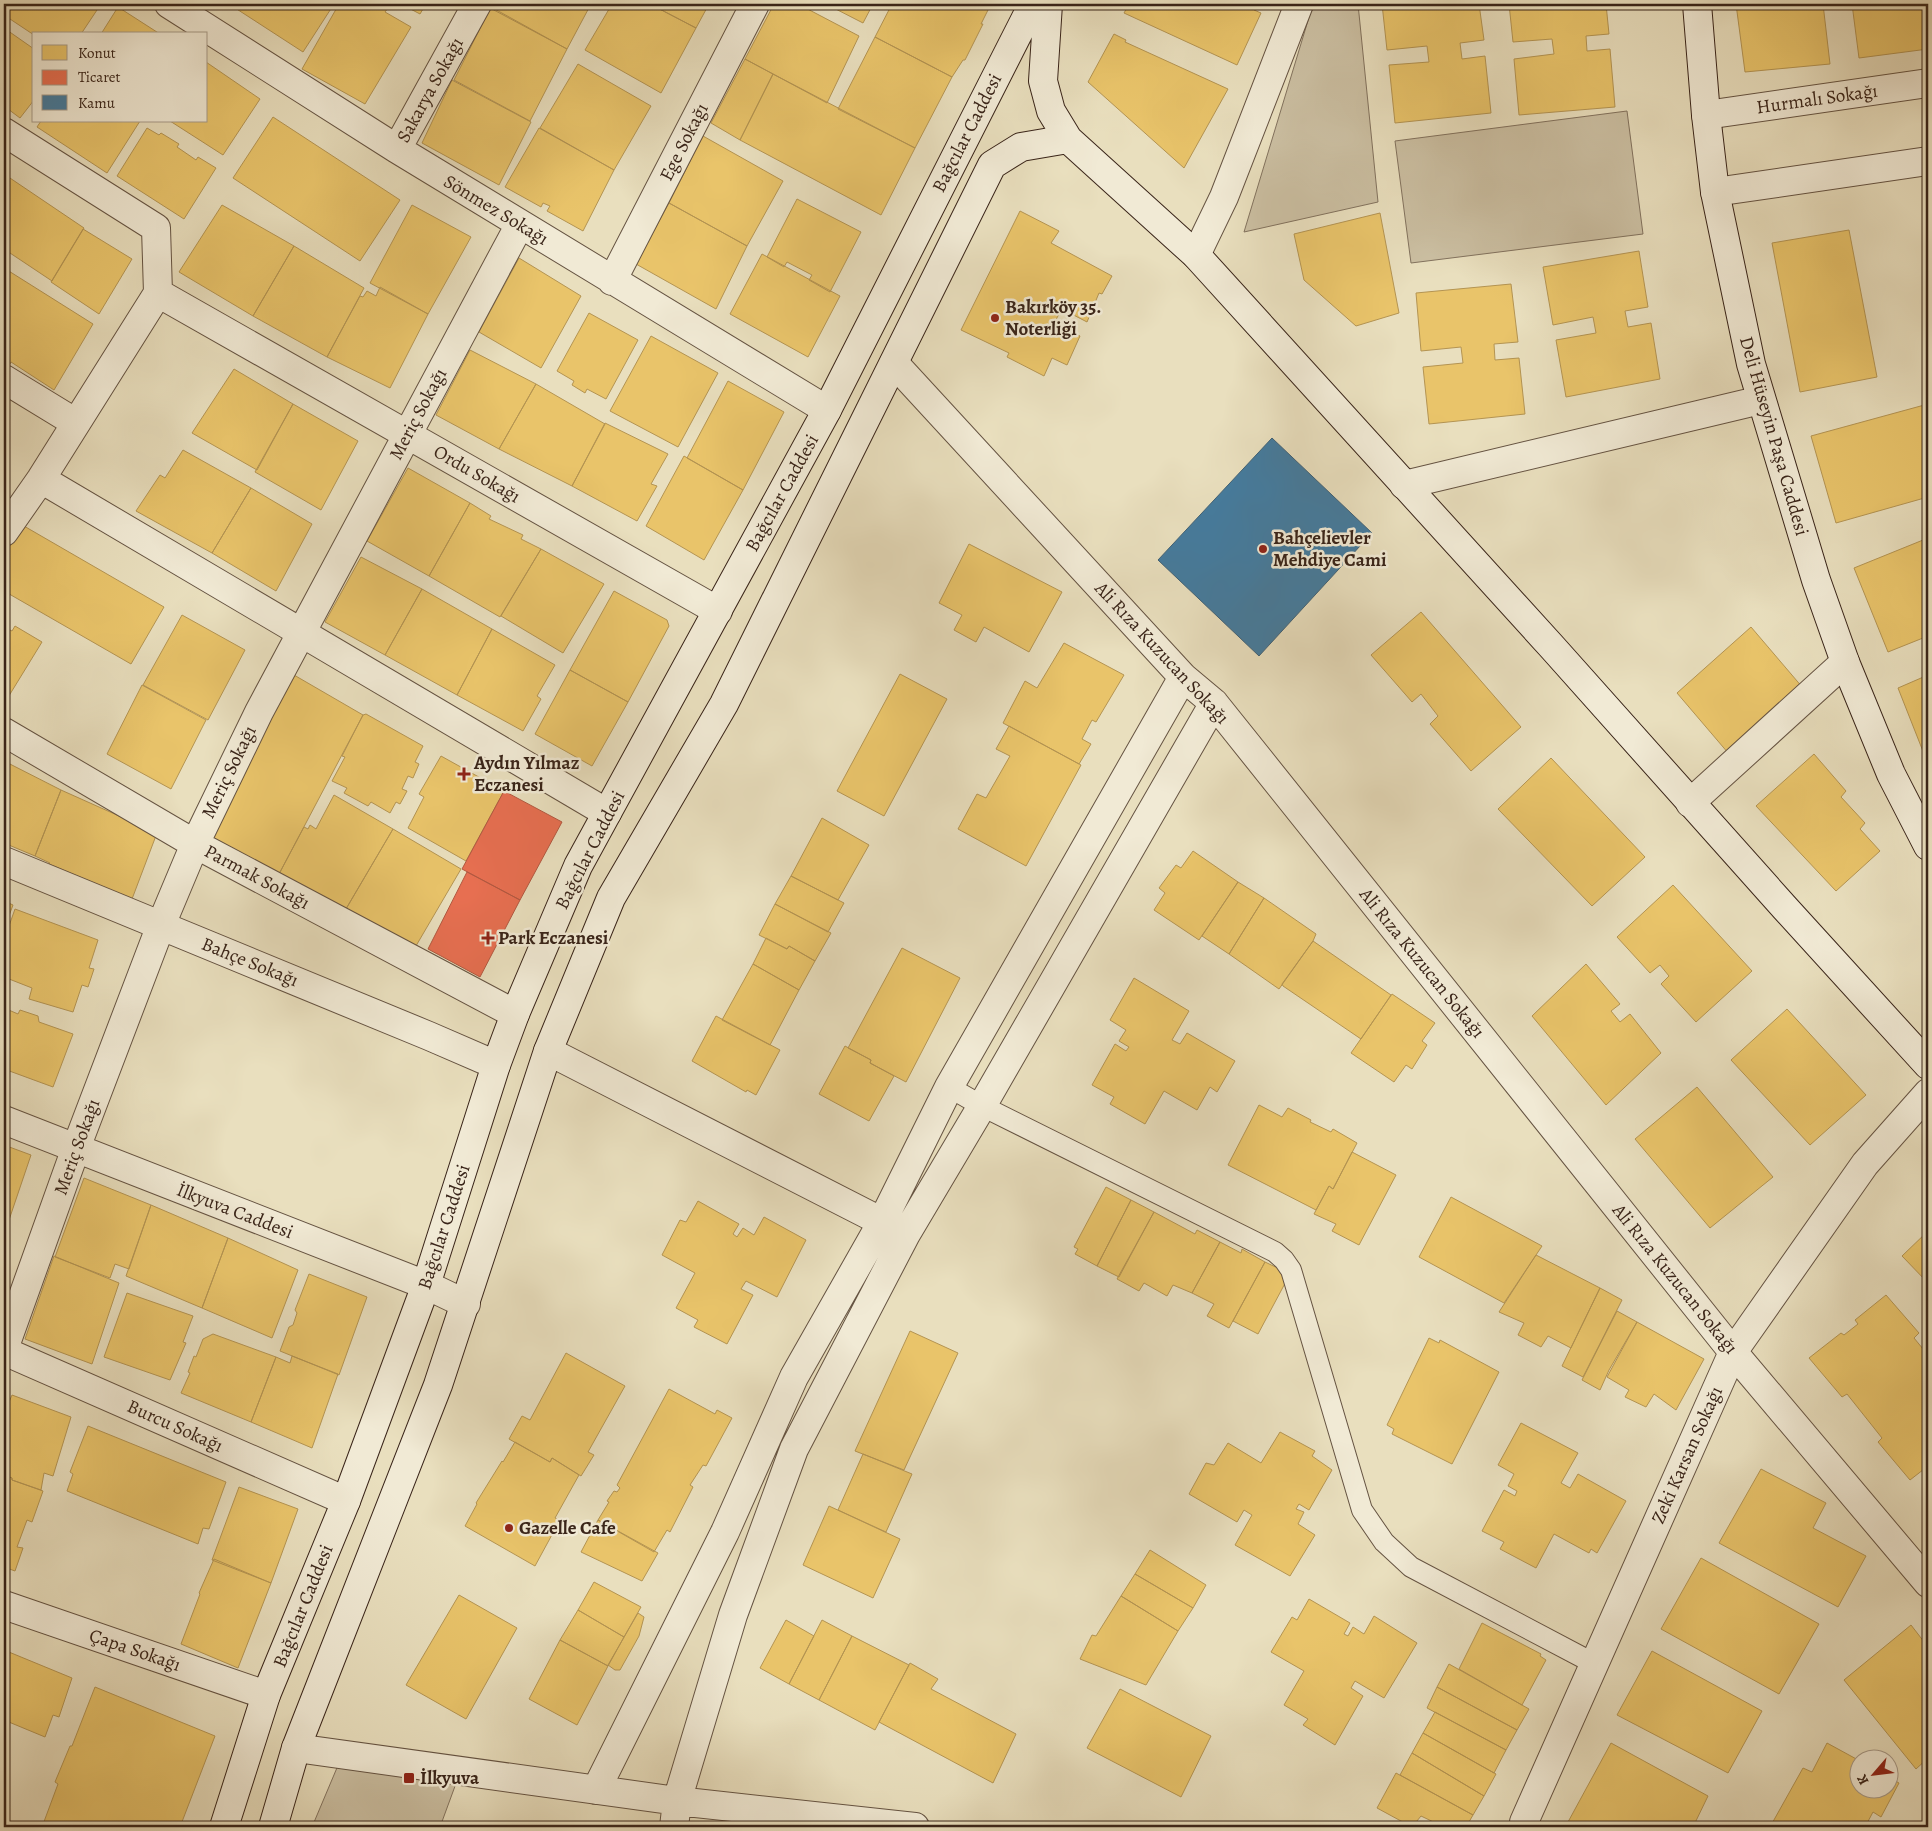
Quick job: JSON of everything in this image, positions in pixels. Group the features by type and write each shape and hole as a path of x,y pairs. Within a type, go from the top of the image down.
{"street":[{"name":"Sönmez Sokağı","path":"169,4 397,150 827,410"},
{"name":"Sakarya Sokağı","path":"397,150 477,4"},
{"name":"Ege Sokağı","path":"612,280 755,4"},
{"name":"Bağcılar Caddesi","path":"224,1827 266,1695 346,1501 426,1286 496,1066 515,1014 578,866 827,410 1033,4"},
{"path":"1048,4 1043,81 1051,111 1068,139 1196,255 1928,1065"},
{"path":"1196,255 1224,197 1299,4"},
{"name":"Deli Hüseyin Paşa Caddesi","path":"1697,4 1706,115 1715,192 1751,364 1816,580 1845,662 1891,774 1928,846"},
{"name":"Hurmalı Sokağı","path":"1706,115 1928,83"},
{"path":"4,132 156,228 158,293 41,478 4,532"},
{"path":"274,1827 296,1748 435,1394 548,1051 611,898 724,704 992,165 1021,147 1068,139"},
{"path":"1715,192 1928,161"},
{"name":"Meriç Sokağı","path":"4,1350 76,1148 161,925 195,844 258,712 520,224"},
{"name":"Ordu Sokağı","path":"158,293 718,611"},
{"name":"Ali Rıza Kuzucan Sokağı","path":"894,363 1183,677 1214,703 1733,1352 1928,1583"},
{"path":"4,379 76,423"},
{"path":"1404,485 1761,400"},
{"path":"41,478 607,813"},
{"path":"1690,803 1845,662"},
{"path":"596,1790 725,1532 794,1377 882,1222 949,1087 1183,677"},
{"path":"675,1814 733,1614 794,1449 906,1234 982,1106 1214,703"},
{"name":"Parmak Sokağı","path":"4,732 195,844 515,1014"},
{"name":"Bahçe Sokağı","path":"4,861 496,1066"},
{"path":"548,1051 906,1234"},
{"name":"Zeki Karsan Sokağı","path":"1524,1827 1524,1822 1593,1663 1733,1352 1865,1164 1928,1093"},
{"name":"İlkyuva Caddesi","path":"4,1120 426,1286 466,1304"},
{"name":"Burcu Sokağı","path":"4,1350 346,1501"},
{"name":"Çapa Sokağı","path":"4,1605 266,1695"},
{"path":"296,1748 596,1790 675,1814 914,1827"}],"lane":[{"path":"949,1087 982,1106 1275,1252 1284,1260 1291,1270 1362,1510 1384,1542 1411,1567 1593,1663"}],"shaded area":[{"path":"1313,4 1358,4 1378,202 1244,232"},
{"path":"1627,111 1643,234 1411,263 1395,141"},
{"path":"339,1763 458,1778 440,1827 312,1827"}],"building: Konut":[{"path":"4,4 101,4 82,32 32,32 32,34 4,15"},
{"path":"229,4 334,4 303,52"},
{"path":"339,4 388,4 390,5 385,12 411,27 365,104 302,69"},
{"path":"401,4 426,4 420,14"},
{"path":"495,4 591,4 567,49 492,9"},
{"path":"612,4 650,4 696,28 661,93 585,50"},
{"path":"650,4 709,4 696,28"},
{"path":"774,4 798,4 859,36 827,103 745,59"},
{"path":"826,4 873,4 863,23"},
{"path":"892,4 987,4 990,6 965,60 963,60 952,77 875,37"},
{"path":"1129,4 1254,4 1256,5 1254,10 1261,13 1237,65 1124,13"},
{"path":"1382,4 1479,4 1484,40 1460,43 1462,59 1485,56 1491,113 1395,123 1389,65 1429,62 1427,46 1387,50"},
{"path":"1509,4 1606,4 1609,34 1586,36 1587,51 1610,49 1615,107 1519,115 1514,59 1554,54 1552,39 1513,42"},
{"path":"1736,4 1823,4 1830,64 1745,72"},
{"path":"1852,4 1928,4 1928,49 1859,58"},
{"path":"118,7 157,32 102,32"},
{"path":"491,7 567,49 530,121 454,80"},
{"path":"4,28 32,48 32,103 20,118 4,106"},
{"path":"1114,34 1126,40 1125,42 1228,89 1184,168 1088,82"},
{"path":"875,37 952,77 915,148 838,109"},
{"path":"745,59 773,74 740,140 711,123"},
{"path":"208,63 260,99 223,155 172,122 208,122"},
{"path":"578,64 651,106 614,170 540,128"},
{"path":"773,74 915,148 881,215 740,140"},
{"path":"452,80 531,122 499,185 422,143"},
{"path":"273,117 400,200 360,261 233,178"},
{"path":"40,122 139,122 107,173 37,127"},
{"path":"147,128 159,135 161,133 179,144 177,147 196,160 198,157 216,168 184,219 117,176"},
{"path":"539,128 614,170 583,231 547,211 550,206 543,203 541,207 505,187"},
{"path":"703,136 783,181 747,246 669,203"},
{"path":"4,174 84,228 52,281 4,249"},
{"path":"797,199 861,232 830,292 809,280 812,275 787,262 784,267 767,257"},
{"path":"669,203 747,246 716,309 636,264"},
{"path":"222,205 294,246 253,316 179,272"},
{"path":"412,205 471,237 428,314 370,283"},
{"path":"1020,211 1059,231 1051,243 1112,276 1102,294 1099,293 1087,322 1062,309 1054,323 1080,336 1067,365 1052,358 1044,376 1007,357 1009,353 961,330"},
{"path":"1380,213 1399,313 1356,326 1304,280 1294,234"},
{"path":"83,229 132,259 99,314 51,282"},
{"path":"1849,230 1877,377 1800,392 1772,243"},
{"path":"294,246 364,288 327,357 253,316"},
{"path":"1639,251 1648,307 1625,311 1628,327 1651,323 1660,379 1566,397 1556,340 1596,333 1593,317 1553,325 1543,267"},
{"path":"762,254 840,296 808,357 730,314"},
{"path":"519,258 581,296 541,368 479,332"},
{"path":"4,268 93,324 54,390 11,362 10,364 4,360"},
{"path":"1511,284 1518,342 1494,344 1495,360 1519,358 1525,414 1429,424 1423,367 1463,363 1461,347 1421,351 1416,293"},
{"path":"380,287 428,314 390,388 327,357 360,296 363,297 367,291 376,296"},
{"path":"589,313 638,340 606,399 587,389 585,393 572,385 574,381 557,371"},
{"path":"651,336 718,373 678,447 610,411"},
{"path":"470,350 536,384 499,449 436,415"},
{"path":"234,369 293,404 257,470 192,433"},
{"path":"728,381 784,412 743,490 687,458"},
{"path":"536,384 605,424 572,486 499,449"},
{"path":"293,404 358,441 321,510 255,472"},
{"path":"1928,404 1928,497 1836,523 1811,436"},
{"path":"605,423 668,454 651,484 657,486 637,521 572,486"},
{"path":"183,450 251,488 212,553 136,511 160,475 165,478"},
{"path":"684,456 743,490 704,560 646,526"},
{"path":"408,468 470,503 429,576 367,541"},
{"path":"251,488 312,524 276,591 212,553"},
{"path":"470,503 491,516 489,519 523,535 521,539 541,549 500,617 429,576"},
{"path":"17,522 164,607 131,664 4,591 4,544"},
{"path":"1928,538 1928,636 1888,652 1854,568"},
{"path":"969,544 1062,592 1029,652 984,627 976,642 954,630 962,615 939,603"},
{"path":"541,549 604,584 563,653 501,616"},
{"path":"361,557 422,589 385,655 325,622"},
{"path":"422,589 492,629 457,695 385,655"},
{"path":"614,591 667,620 669,626 628,702 570,670"},
{"path":"1421,612 1521,727 1471,771 1430,724 1438,716 1421,694 1412,702 1371,655"},
{"path":"182,615 245,650 208,720 143,685"},
{"path":"15,626 42,642 7,699 4,697 4,627 12,631"},
{"path":"1751,627 1803,688 1729,754 1677,693"},
{"path":"492,629 555,665 537,696 541,699 523,731 457,695"},
{"path":"1064,643 1124,675 1096,722 1092,720 1082,739 1091,744 1079,764 1003,723 1025,681 1037,688"},
{"path":"570,670 628,702 592,766 535,734"},
{"path":"900,674 947,699 884,816 837,791"},
{"path":"294,675 363,715 279,874 206,838"},
{"path":"1928,675 1928,764 1898,688"},
{"path":"142,685 206,720 171,789 107,754"},
{"path":"366,714 423,746 415,762 419,764 413,778 408,776 402,789 407,791 400,804 396,802 390,813 371,802 368,806 344,793 347,788 332,781 345,757 342,756 363,715"},
{"path":"1009,726 1081,765 1026,866 958,829 977,794 986,798 1010,756 996,749"},
{"path":"1814,754 1846,791 1841,797 1865,823 1860,829 1880,851 1836,891 1756,806"},
{"path":"441,756 504,791 466,861 408,828 424,797 419,794"},
{"path":"1551,758 1645,857 1592,906 1498,809"},
{"path":"4,761 61,790 35,856 4,843"},
{"path":"61,790 157,833 132,899 49,864 35,856"},
{"path":"334,795 393,829 343,914 279,874 304,827 308,829 310,825 316,829"},
{"path":"822,818 869,845 838,900 791,876"},
{"path":"393,829 461,869 413,951 343,914"},
{"path":"1193,851 1238,882 1199,940 1154,910 1165,893 1159,888 1176,865 1181,868"},
{"path":"791,876 844,903 828,932 775,904"},
{"path":"1238,882 1264,898 1229,954 1202,936"},
{"path":"1673,885 1752,971 1696,1022 1661,984 1669,976 1660,965 1650,973 1617,937"},
{"path":"1264,898 1316,934 1279,989 1229,954"},
{"path":"4,901 13,905 4,929"},
{"path":"775,904 831,933 815,961 789,946 787,949 759,935"},
{"path":"15,909 98,940 89,968 94,969 88,987 82,985 73,1012 29,999 32,988 4,977 4,940"},
{"path":"766,938 787,949 789,946 815,961 799,990 753,964"},
{"path":"1313,941 1391,995 1361,1039 1282,984"},
{"path":"902,948 960,978 906,1082 870,1063 871,1060 848,1048"},
{"path":"753,964 799,990 770,1045 722,1020"},
{"path":"1586,964 1620,1004 1611,1011 1620,1022 1630,1014 1661,1053 1606,1105 1532,1016"},
{"path":"1134,978 1189,1011 1172,1040 1180,1044 1187,1033 1235,1061 1217,1092 1210,1087 1197,1110 1164,1091 1145,1124 1110,1104 1114,1097 1092,1085 1115,1044 1126,1051 1129,1047 1119,1041 1126,1030 1110,1020"},
{"path":"1392,994 1435,1023 1422,1041 1427,1045 1412,1069 1406,1065 1394,1082 1351,1053"},
{"path":"4,1008 18,1014 20,1010 38,1016 39,1022 73,1034 53,1087 4,1069"},
{"path":"1787,1009 1866,1095 1810,1145 1731,1060"},
{"path":"716,1016 780,1050 756,1095 747,1090 746,1092 692,1061"},
{"path":"845,1046 871,1060 870,1063 894,1076 869,1121 819,1094"},
{"path":"1697,1087 1773,1177 1710,1228 1635,1139"},
{"path":"1259,1105 1282,1117 1288,1108 1311,1120 1310,1122 1331,1132 1333,1129 1357,1143 1333,1189 1329,1186 1316,1210 1228,1165"},
{"path":"4,1145 31,1155 9,1220 4,1218"},
{"path":"1352,1152 1396,1175 1359,1245 1332,1231 1336,1224 1314,1214 1329,1186 1333,1189"},
{"path":"84,1178 151,1205 129,1269 115,1264 110,1278 55,1257"},
{"path":"1106,1187 1131,1200 1097,1266 1075,1254 1078,1249 1074,1247"},
{"path":"1451,1197 1542,1246 1504,1303 1419,1257"},
{"path":"1131,1200 1154,1212 1119,1277 1097,1266"},
{"path":"698,1201 739,1224 733,1234 737,1237 743,1228 754,1235 764,1217 806,1240 777,1297 746,1281 741,1289 753,1295 727,1344 694,1327 698,1320 676,1308 695,1273 662,1255 680,1220 686,1222"},
{"path":"151,1205 228,1238 202,1308 126,1276"},
{"path":"1154,1212 1195,1234 1197,1230 1220,1242 1192,1293 1173,1285 1167,1296 1144,1283 1139,1291 1117,1279"},
{"path":"1928,1231 1928,1283 1902,1256"},
{"path":"228,1238 298,1270 272,1338 202,1308"},
{"path":"1220,1242 1241,1253 1242,1249 1265,1262 1229,1328 1207,1316 1214,1304 1192,1293"},
{"path":"1536,1255 1600,1288 1571,1348 1548,1336 1541,1347 1518,1335 1524,1323 1499,1312"},
{"path":"54,1256 119,1283 92,1364 25,1339"},
{"path":"1265,1262 1290,1274 1258,1334 1233,1321"},
{"path":"309,1274 367,1297 339,1375 280,1351 289,1327 293,1325 297,1313 295,1310"},
{"path":"1600,1288 1622,1300 1583,1377 1562,1366"},
{"path":"127,1293 193,1316 183,1342 186,1343 170,1380 104,1357"},
{"path":"1886,1295 1919,1333 1914,1338 1928,1355 1928,1466 1910,1480 1878,1442 1882,1438 1847,1394 1842,1397 1809,1358 1841,1333 1844,1335 1858,1324 1855,1320"},
{"path":"1617,1311 1637,1322 1609,1370 1600,1390 1582,1380"},
{"path":"1637,1322 1704,1359 1676,1410 1654,1394 1646,1407 1625,1397 1629,1390 1607,1377"},
{"path":"910,1331 958,1353 904,1470 855,1451"},
{"path":"213,1334 276,1357 251,1422 181,1393 190,1373 188,1372 194,1356 196,1357 203,1339"},
{"path":"1429,1338 1439,1343 1440,1340 1499,1372 1452,1464 1392,1434 1394,1429 1387,1425"},
{"path":"566,1353 625,1386 588,1452 594,1455 581,1476 552,1458 550,1462 509,1439 522,1416 530,1420"},
{"path":"292,1356 338,1374 312,1448 251,1422 276,1357 290,1363"},
{"path":"669,1389 715,1414 717,1410 732,1418 706,1466 703,1465 690,1485 693,1487 670,1532 667,1530 654,1552 598,1520 609,1502 607,1501 614,1491 617,1492 620,1488 617,1485"},
{"path":"12,1395 71,1417 53,1476 44,1473 41,1490 12,1480 12,1478 4,1475 4,1414"},
{"path":"1521,1423 1578,1453 1561,1483 1570,1488 1578,1474 1626,1501 1597,1553 1591,1549 1589,1553 1554,1534 1536,1568 1500,1549 1504,1542 1482,1531 1504,1490 1515,1496 1517,1491 1508,1486 1514,1474 1498,1465"},
{"path":"88,1426 226,1482 209,1529 203,1528 198,1544 67,1491 73,1474 70,1472"},
{"path":"1280,1432 1315,1451 1312,1456 1332,1470 1309,1510 1299,1504 1296,1509 1304,1512 1298,1524 1315,1535 1290,1576 1235,1545 1252,1515 1244,1510 1237,1522 1189,1494 1206,1463 1214,1465 1228,1443 1261,1463"},
{"path":"515,1442 550,1462 552,1458 579,1475 555,1518 560,1520 535,1566 465,1526 476,1503"},
{"path":"863,1454 912,1474 886,1532 838,1510"},
{"path":"1761,1469 1826,1503 1813,1528 1866,1556 1838,1607 1719,1543"},
{"path":"4,1475 12,1478 12,1480 43,1491 32,1522 27,1520 17,1547 23,1548 15,1571 4,1567"},
{"path":"239,1487 298,1509 271,1583 212,1560"},
{"path":"829,1506 900,1539 873,1598 803,1565"},
{"path":"598,1520 658,1553 642,1581 581,1552"},
{"path":"1150,1550 1206,1585 1193,1608 1135,1574"},
{"path":"1701,1558 1819,1624 1779,1694 1661,1629"},
{"path":"214,1559 271,1583 238,1668 181,1644 199,1593"},
{"path":"1135,1574 1193,1608 1178,1631 1121,1596"},
{"path":"594,1582 641,1607 624,1637 578,1610"},
{"path":"459,1595 517,1628 466,1719 406,1685"},
{"path":"1121,1596 1178,1631 1146,1685 1080,1659 1092,1635 1096,1636"},
{"path":"1309,1599 1350,1623 1344,1634 1348,1636 1353,1627 1364,1634 1374,1616 1417,1643 1384,1698 1355,1681 1351,1688 1363,1696 1335,1745 1303,1725 1308,1719 1284,1705 1304,1671 1271,1652 1292,1617 1297,1620"},
{"path":"578,1610 624,1637 608,1666 560,1640"},
{"path":"638,1613 644,1617 639,1636 620,1670 615,1670 608,1665"},
{"path":"786,1620 814,1636 789,1684 760,1668"},
{"path":"822,1620 852,1636 819,1700 789,1684"},
{"path":"1482,1623 1541,1654 1540,1656 1546,1660 1522,1705 1459,1669"},
{"path":"1911,1625 1928,1647 1928,1758 1916,1769 1844,1680"},
{"path":"852,1636 909,1665 875,1730 819,1700"},
{"path":"560,1640 608,1666 577,1725 529,1699"},
{"path":"4,1650 72,1678 59,1717 53,1715 45,1737 4,1720"},
{"path":"1652,1651 1762,1711 1728,1773 1617,1715"},
{"path":"910,1663 938,1679 931,1689 1016,1734 993,1783 879,1722"},
{"path":"1449,1664 1529,1709 1517,1730 1437,1687"},
{"path":"95,1687 215,1736 180,1827 42,1827 58,1784 55,1782 70,1746 72,1746"},
{"path":"1437,1687 1517,1730 1506,1750 1427,1708"},
{"path":"1120,1689 1211,1736 1181,1797 1087,1748"},
{"path":"1435,1712 1506,1750 1494,1773 1423,1733"},
{"path":"1423,1733 1496,1774 1484,1796 1412,1753"},
{"path":"1611,1743 1708,1796 1693,1827 1576,1827 1568,1822"},
{"path":"1827,1743 1850,1756 1850,1798 1891,1798 1881,1817 1873,1812 1865,1827 1770,1827 1803,1768 1812,1772"},
{"path":"1412,1753 1484,1796 1473,1815 1400,1775"},
{"path":"1396,1773 1473,1815 1466,1827 1444,1827 1421,1816 1412,1827 1377,1808"}],"building: Ticaret":[{"path":"504,791 562,822 520,900 462,869"},
{"path":"467,872 520,900 480,977 428,949"}],"building: Kamu":[{"name":"Bahçelievler Mehdiye Cami","path":"1272,438 1372,533 1259,656 1158,560"}],"place":[{"name":"Bakırköy 35. Noterliği","path":"995,318"},
{"name":"Bahçelievler Mehdiye Cami","path":"1263,549"},
{"name":"Aydın Yılmaz Eczanesi","path":"464,774"},
{"name":"Park Eczanesi","path":"488,938"},
{"name":"Gazelle Cafe","path":"509,1528"},
{"name":"İlkyuva","path":"409,1778"}]}
